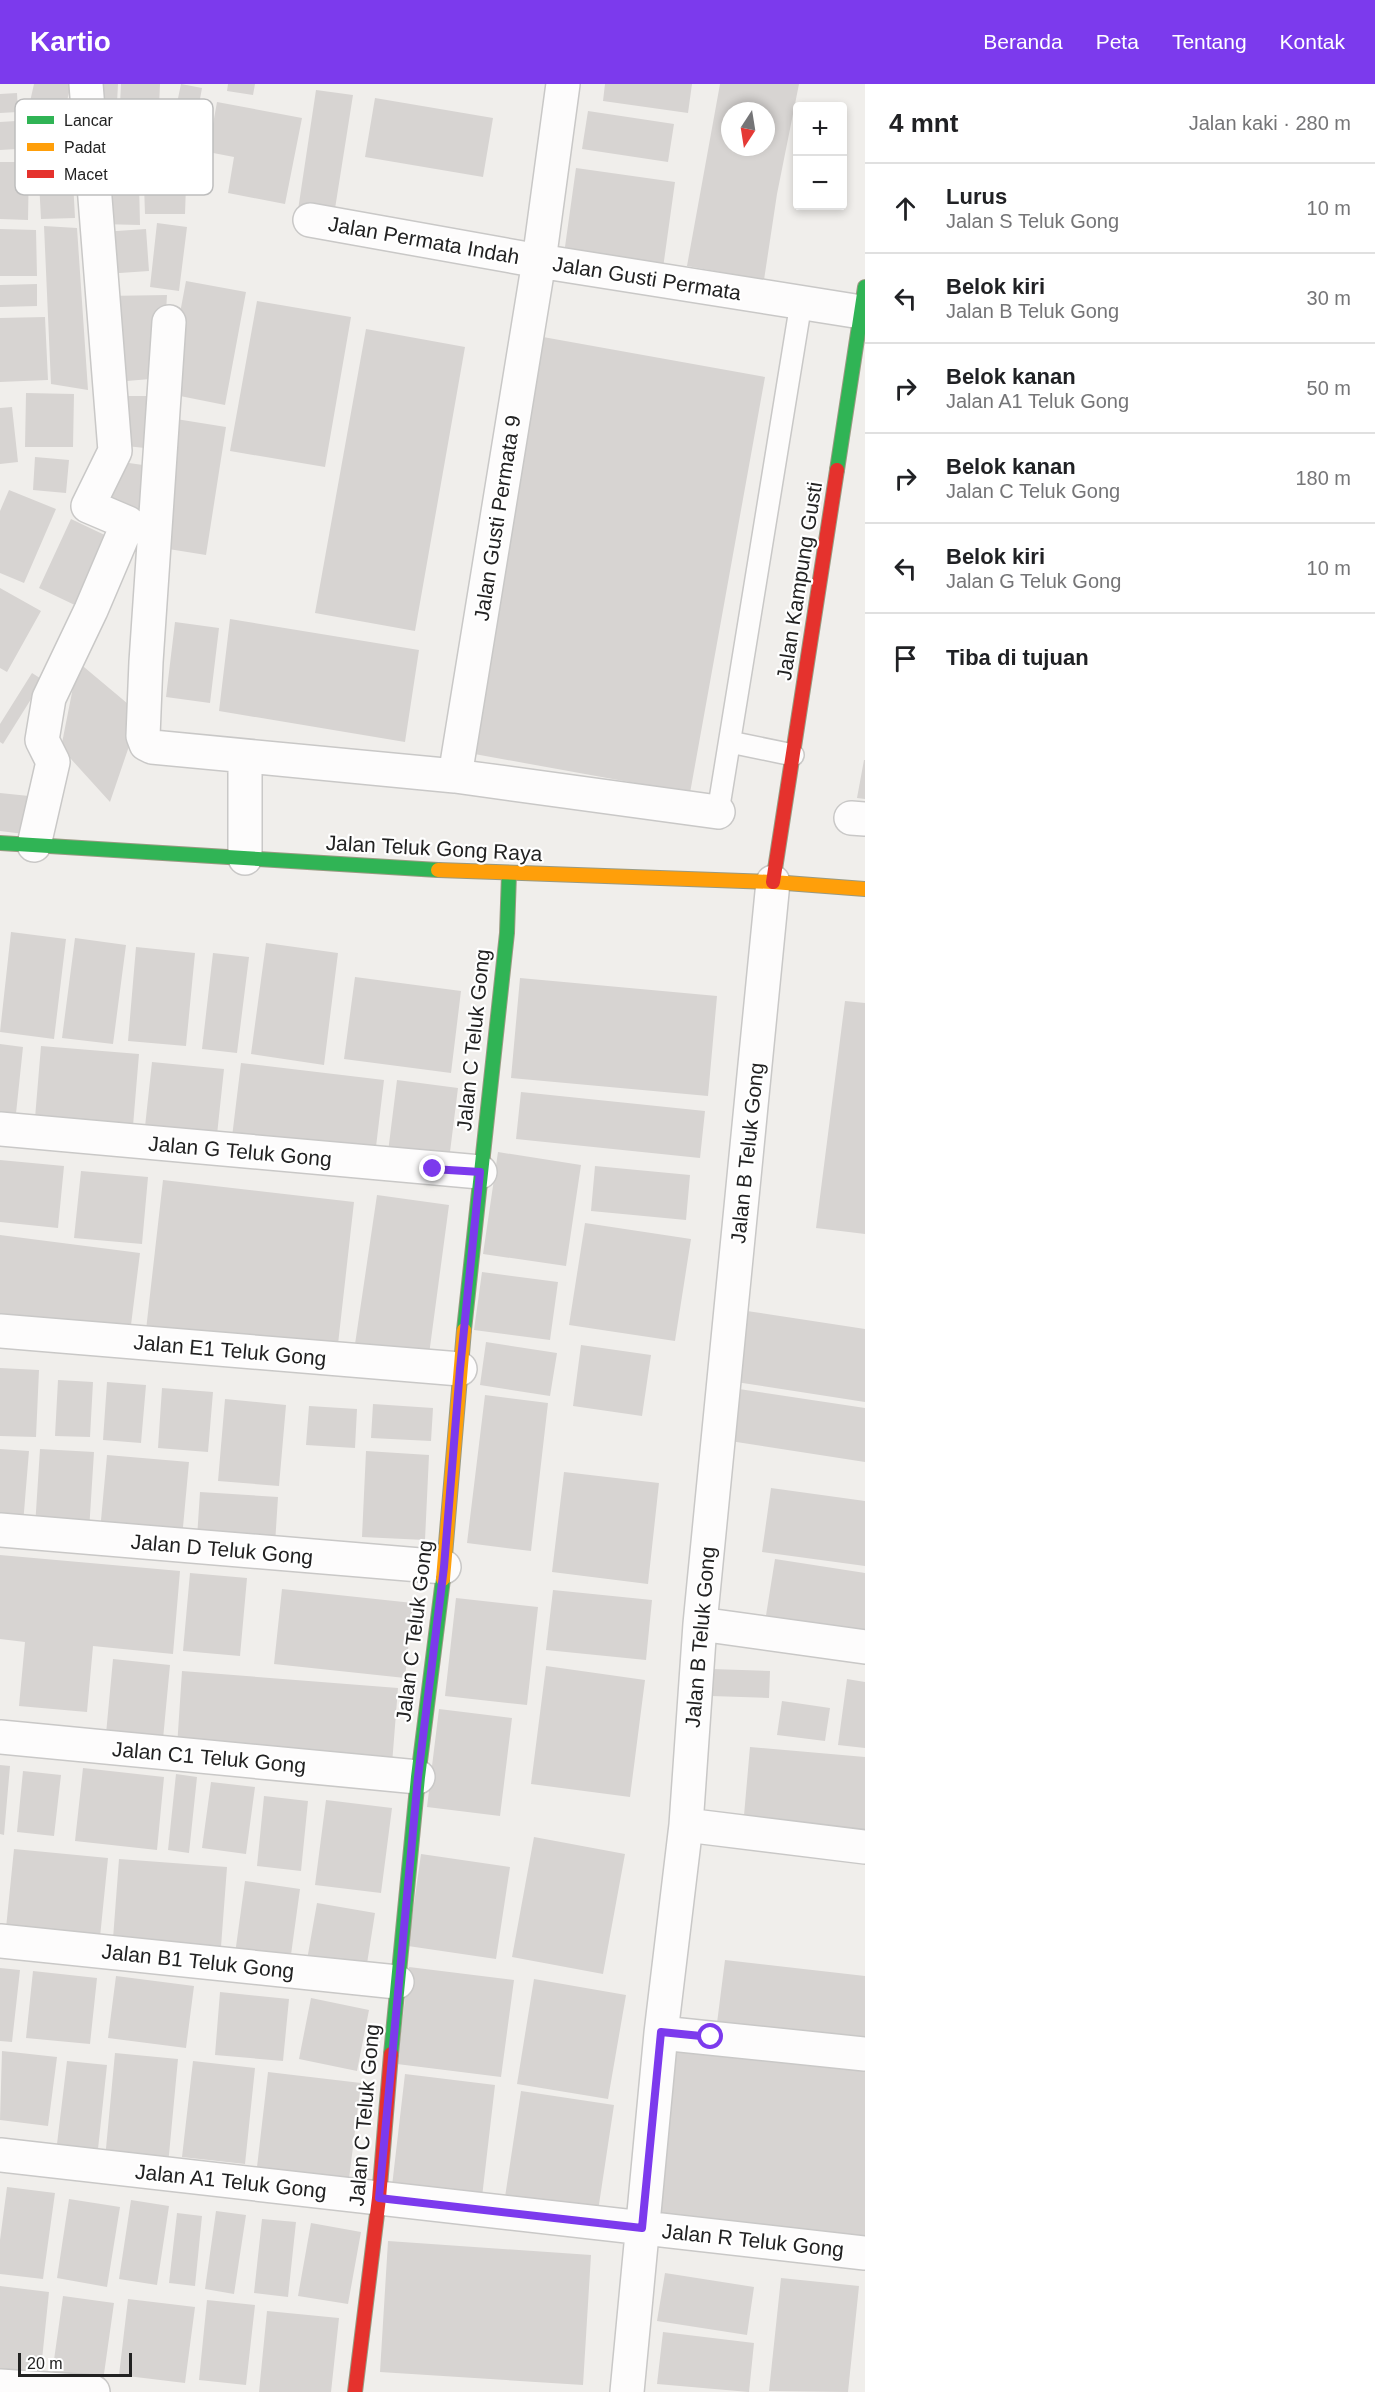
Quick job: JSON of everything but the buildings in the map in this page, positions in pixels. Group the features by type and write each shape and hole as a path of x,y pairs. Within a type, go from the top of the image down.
{"street":[{"path":"86,84 87,99"},
{"name":"Jalan Gusti Permata","path":"563,84 539,261 801,303 863,300"},
{"path":"34,845 53,762 42,740 49,698 91,610 128,523 88,506 115,451 95,195"},
{"name":"Jalan Permata Indah","path":"310,220 539,261"},
{"name":"Jalan Gusti Permata 9","path":"455,776 539,261"},
{"name":"Jalan Kampung Gusti","path":"773,882 863,300"},
{"path":"169,322 146,662 143,736 146,744 152,747 245,757 455,776 718,812"},
{"path":"245,757 245,858"},
{"name":"Jalan Teluk Gong Raya","path":"0,843 509,874 773,882 865,889"},
{"name":"Jalan C Teluk Gong","path":"355,2392 379,2198 397,1982 418,1777 444,1567 460,1369 507,933 509,874"},
{"name":"Jalan B Teluk Gong","path":"627,2392 661,2032 686,1825 700,1624 773,882"},
{"name":"Jalan G Teluk Gong","path":"0,1129 480,1172"},
{"name":"Jalan E1 Teluk Gong","path":"0,1331 460,1369"},
{"name":"Jalan D Teluk Gong","path":"0,1530 444,1567"},
{"path":"700,1624 865,1647"},
{"name":"Jalan C1 Teluk Gong","path":"0,1737 418,1777"},
{"path":"686,1825 865,1847"},
{"name":"Jalan B1 Teluk Gong","path":"0,1941 397,1982"},
{"path":"661,2032 865,2054"},
{"name":"Jalan A1 Teluk Gong","path":"0,2155 642,2228"},
{"name":"Jalan R Teluk Gong","path":"642,2228 865,2253"},
{"path":"0,2386 93,2392"}],"lane":[{"path":"718,812 801,303"},
{"path":"730,742 793,755"}],"traffic: fast":[{"path":"837,470 865,287"},
{"path":"0,843 438,870"},
{"path":"464,1330 507,933 509,874"},
{"path":"391,2054 418,1777 443,1579"}],"traffic: slow":[{"path":"438,870 773,882 865,889"},
{"path":"443,1579 464,1330"}],"traffic: jam":[{"path":"773,882 837,470"},
{"path":"355,2392 379,2198 391,2054"}],"route":[{"path":"433,1169 480,1172 460,1369 444,1567 418,1777 397,1982 379,2198 642,2228 661,2032 711,2037"}]}
